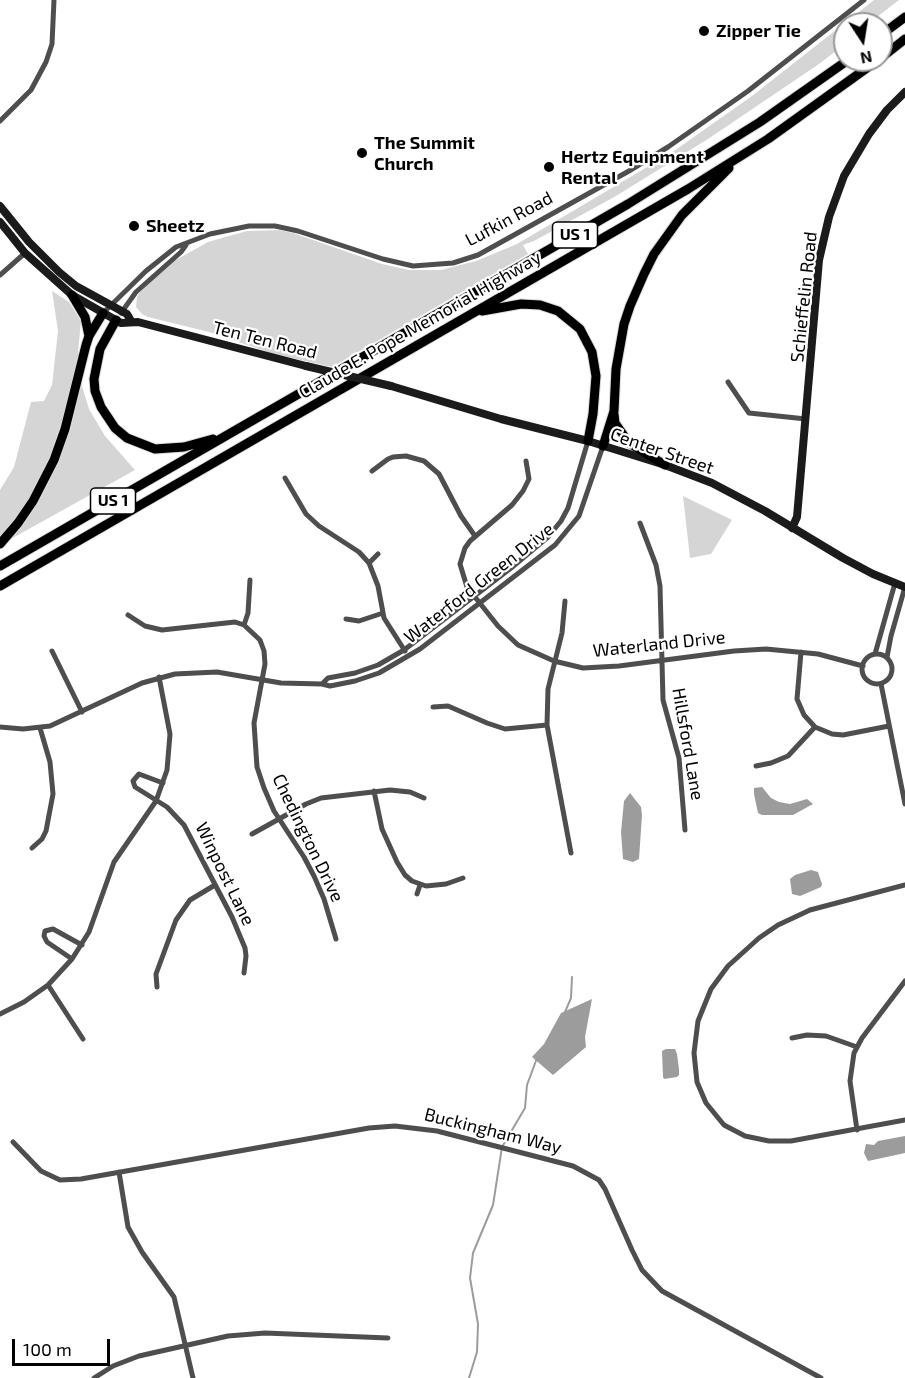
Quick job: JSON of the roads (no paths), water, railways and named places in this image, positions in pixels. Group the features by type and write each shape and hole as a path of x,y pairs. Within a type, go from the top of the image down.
{"highway":[{"name":"Claude E. Pope Memorial Highway","path":"893,48 905,39"},
{"name":"Claude E. Pope Memorial Highway","path":"0,566 664,183 775,112 833,71"},
{"name":"Claude E. Pope Memorial Highway","path":"0,586 473,314 738,158 860,72"},
{"path":"665,465 629,443 615,423 616,369 622,334 630,306 654,254 682,215 738,158"},
{"path":"72,295 85,317 89,336"},
{"path":"473,314 521,304 540,305 558,311 580,329 592,352 596,376 588,441"},
{"path":"0,544 33,501 54,460 65,429 89,336 104,313"},
{"path":"116,320 100,349 94,379 95,391 101,407 115,428 127,438 155,449 184,447 227,435"},
{"path":"603,446 614,411"}],"main road":[{"name":"Schieffelin Road","path":"792,528 798,517 819,260 829,217 844,176 869,134 887,110 905,92"},
{"path":"0,206 35,248 59,272 76,286 127,314 131,321"},
{"name":"Ten Ten Road","path":"0,222 25,253 72,295 121,323 131,321 391,386"},
{"name":"Center Street","path":"391,386 665,465 711,483 765,511 858,566 905,587"}],"street":[{"path":"0,121 31,90 46,62 52,45 54,0"},
{"name":"Lufkin Road","path":"104,313 146,271 176,247 223,231 262,226 298,231 383,259 412,266 453,263 478,255 668,147 748,91 864,0"},
{"name":"Lufkin Road","path":"116,320 136,292 186,245"},
{"path":"0,275 25,253"},
{"path":"728,382 749,413 806,419"},
{"name":"Waterford Green Drive","path":"322,684 328,678 355,673 378,665 404,650 548,537 561,521 573,497 588,441"},
{"name":"Waterford Green Drive","path":"0,727 40,728 62,722 159,677 205,672 330,686 369,677 409,657 540,558 566,534 579,516 603,446"},
{"path":"372,471 393,457 413,457 424,461 439,474 461,516 475,536 512,505 523,492 529,479 526,461"},
{"path":"285,478 306,514 319,526 359,552 369,563 376,578 383,613 393,634 409,657"},
{"name":"Hillsford Lane","path":"640,523 652,554 660,586 663,617 663,700 679,758 685,830"},
{"name":"Waterland Drive","path":"475,536 465,548 460,564 465,582 474,597 498,626 518,645 554,661 583,668 599,668 746,650 783,650 863,666"},
{"path":"369,563 378,554"},
{"path":"128,615 145,626 162,630 225,622 244,625 248,613 250,580"},
{"path":"875,654 895,583"},
{"path":"887,657 905,587"},
{"path":"566,601 562,633 548,689 547,726 570,853"},
{"path":"346,619 359,621 383,613"},
{"name":"Chedington Drive","path":"244,625 256,635 263,646 265,664 254,723 256,755 264,788 279,819 314,876 324,899 336,939"},
{"path":"52,651 82,712"},
{"path":"801,652 797,699 804,715 815,728 843,735 889,726"},
{"path":"875,654 887,657 893,670 889,679 881,684 866,679 863,675 863,666 868,658 875,654"},
{"path":"0,1014 32,997 48,985 82,945 94,920 114,862 156,801 167,770 170,734 159,677"},
{"path":"881,684 905,804"},
{"path":"433,707 448,706 505,729 547,726"},
{"path":"32,848 42,839 46,831 53,794 52,770 40,728"},
{"path":"756,766 788,756 815,728"},
{"name":"Winpost Lane","path":"163,783 139,774 134,778 135,787 167,807 184,825 244,948 246,956 244,973"},
{"path":"252,834 321,798 399,790 424,798"},
{"path":"374,791 382,829 405,875 420,885 435,886 463,878"},
{"path":"158,987 156,974 176,920 190,900 215,885"},
{"path":"417,894 420,885"},
{"path":"905,885 810,910 767,931 742,952 717,980 701,1010 696,1032 694,1065 699,1088 711,1111 724,1125 759,1140 791,1142 905,1120"},
{"path":"72,958 47,942 44,936 45,931 53,929 82,945"},
{"path":"857,1130 849,1081 851,1064 857,1047 905,981"},
{"path":"48,985 83,1039"},
{"path":"792,1038 807,1035 826,1036 857,1047"},
{"name":"Buckingham Way","path":"13,1142 35,1165 51,1177 60,1180 81,1179 369,1128 395,1126 438,1131 573,1166 599,1180 642,1270 657,1286 694,1309 821,1378"},
{"path":"119,1172 128,1227 142,1252 174,1297 193,1378"},
{"path":"94,1378 125,1360 228,1336 256,1333 388,1338"}],"waterway":[{"path":"565,1012 571,998 572,977"},
{"path":"469,1378 477,1352 478,1324 470,1278 473,1253 493,1205 502,1147 525,1108 527,1085 537,1058"}],"place":[{"name":"Zipper Tie","path":"704,31"},
{"name":"The Summit Church","path":"362,153"},
{"name":"Hertz Equipment Rental","path":"549,167"},
{"name":"Sheetz","path":"134,226"}]}
